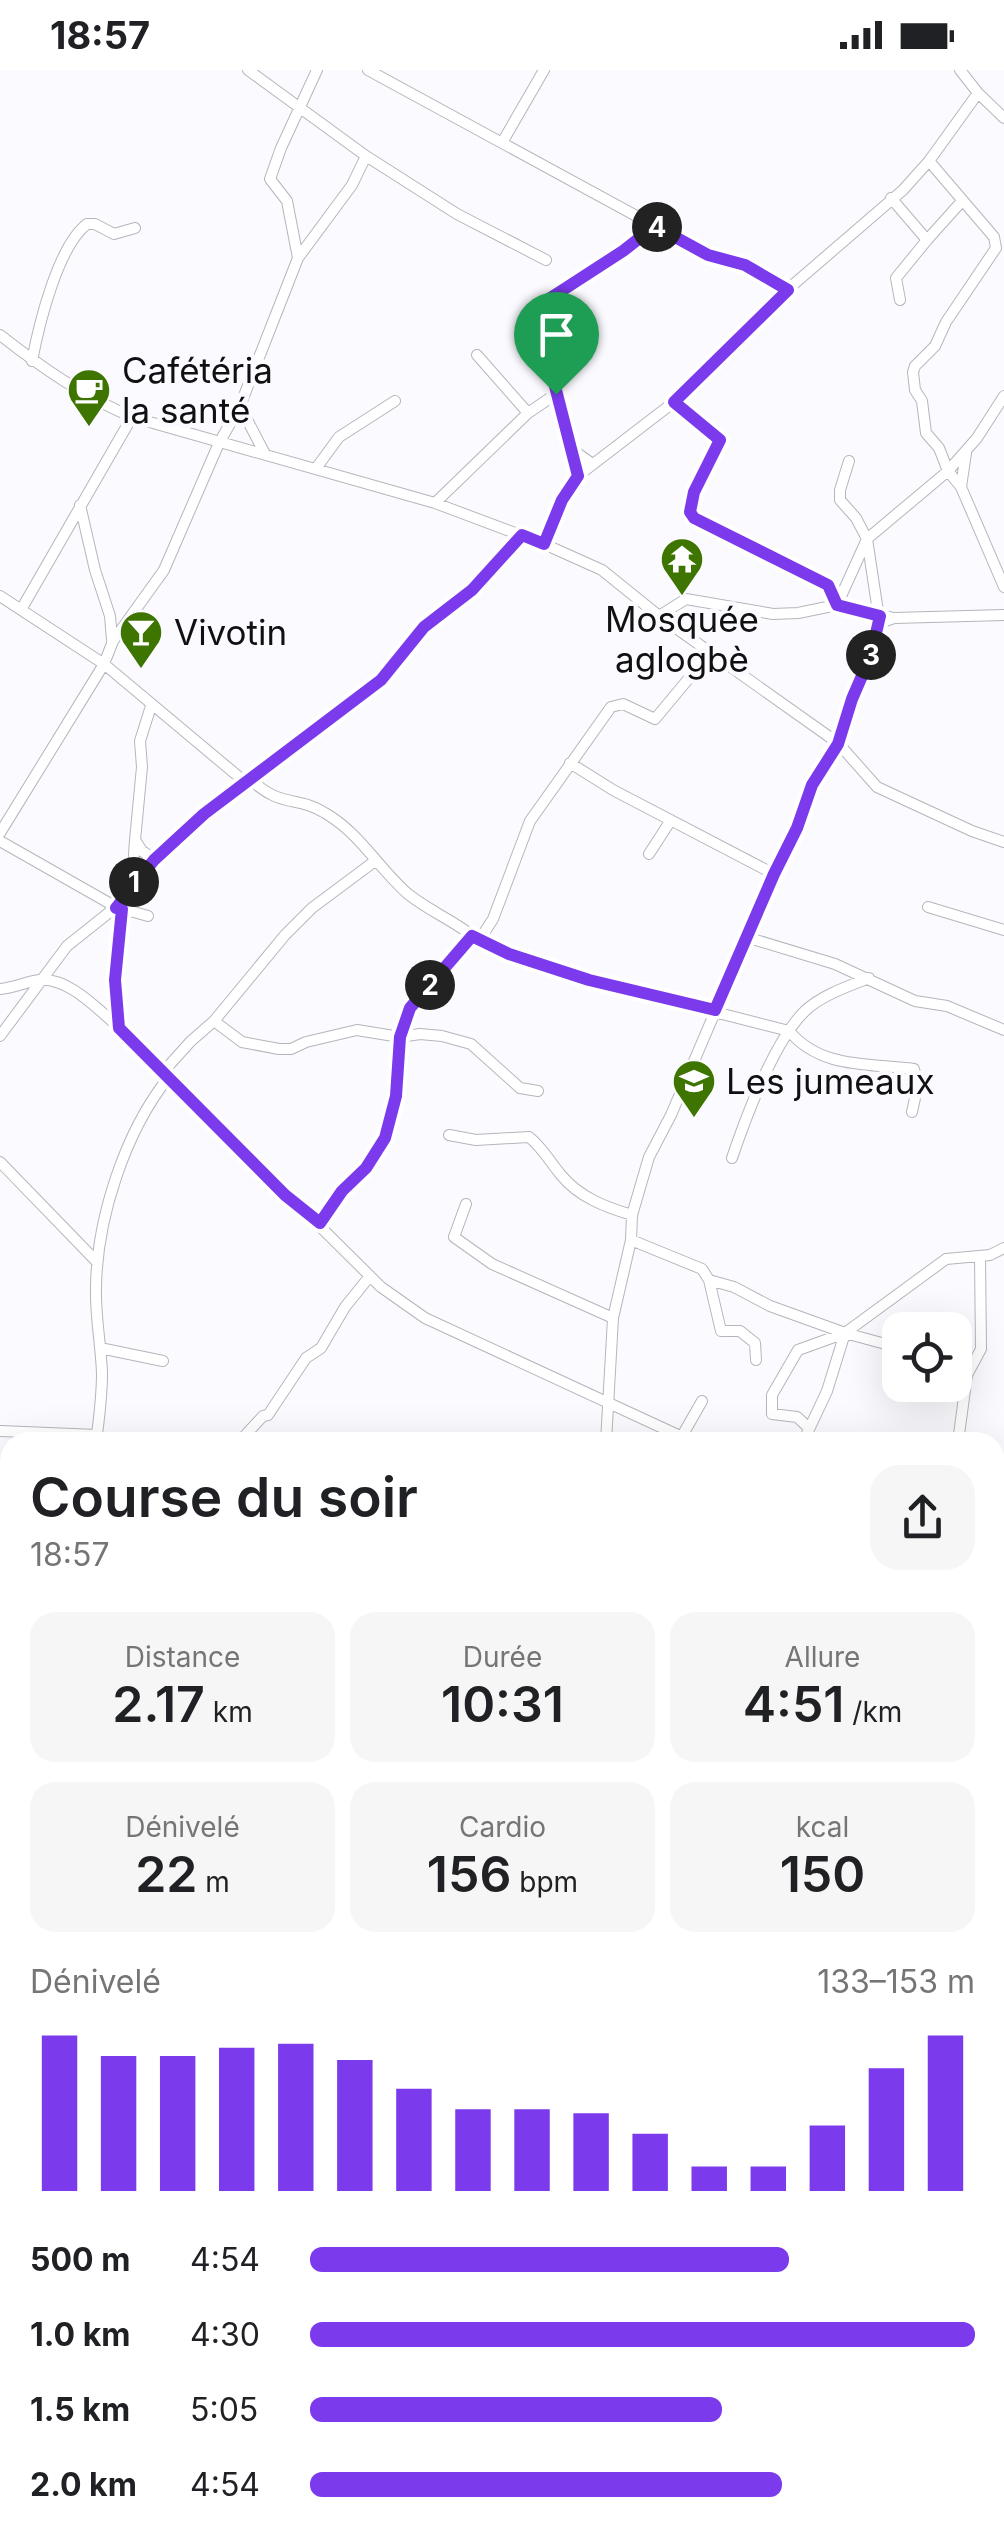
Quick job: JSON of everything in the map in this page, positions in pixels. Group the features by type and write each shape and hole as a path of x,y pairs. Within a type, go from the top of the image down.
{"street":[{"path":"248,70 366,156 476,226 546,260"},
{"path":"298,258 284,194 270,179 317,70"},
{"path":"368,70 708,255 745,265 788,290"},
{"path":"503,141 544,70"},
{"path":"966,72 978,94 1004,118"},
{"path":"544,544 562,500 578,476 674,402 788,290 903,190 930,161 978,94"},
{"path":"0,833 104,664 112,641 164,570 219,443 240,406 298,258 352,185 366,156"},
{"path":"930,161 994,238 996,248 946,322 935,346 914,372 926,433 940,448 948,471 961,487 1004,586"},
{"path":"891,198 927,240"},
{"path":"900,300 896,278 962,201"},
{"path":"32,361 63,255 76,235 87,224 114,234 136,228"},
{"path":"578,476 535,308 655,226"},
{"path":"0,335 91,399 132,418 434,503 602,570 659,616 838,744 877,787 1004,842"},
{"path":"477,355 528,413"},
{"path":"434,503 528,413 556,394"},
{"path":"837,605 867,539 948,471 1004,396"},
{"path":"317,467 339,437 395,401"},
{"path":"674,402 720,440 694,492 690,506 694,518 828,585 837,605"},
{"path":"240,406 266,454"},
{"path":"22,608 132,418"},
{"path":"570,448 591,463"},
{"path":"961,487 966,450"},
{"path":"606,1432 613,1318 631,1240 632,1215 649,1157 797,828 812,785 838,744 871,655 878,620 867,539 840,500 849,461"},
{"path":"80,505 110,616 112,641"},
{"path":"119,1028 115,980 119,908 132,884 154,860 247,780 381,680 424,627 472,590 522,535"},
{"path":"0,596 104,664 152,706 272,797 324,812 357,837 410,896 476,938 509,954 589,980 789,1031 812,1053 834,1060 914,1069 918,1084 912,1112"},
{"path":"659,616 686,599 773,614 837,605 878,620 1004,615"},
{"path":"320,1223 342,1191 366,1168 385,1138 396,1096 400,1037 410,1008 494,919 530,821 570,762 610,707 623,704 654,719 690,677 720,658"},
{"path":"132,884 142,733 152,706"},
{"path":"570,762 613,790 774,874"},
{"path":"648,854 672,820"},
{"path":"135,840 154,860"},
{"path":"0,842 119,908 148,916"},
{"path":"97,1432 102,1372 97,1262 114,1183 139,1124 166,1075 191,1041 214,1021 285,935 312,908 375,861"},
{"path":"928,906 1004,930"},
{"path":"0,1036 40,980 85,929 119,908"},
{"path":"746,937 869,978 915,1000 947,1006 1004,1030"},
{"path":"732,1158 789,1031 808,1008 869,978"},
{"path":"0,989 40,980 56,982 76,993 119,1028 370,1276 425,1318 542,1375 673,1432"},
{"path":"214,1021 242,1042 279,1049 357,1030 400,1037 420,1034 471,1044 520,1088 538,1091"},
{"path":"449,1135 476,1140 528,1137 580,1192 607,1208 632,1215"},
{"path":"0,1162 97,1262"},
{"path":"466,1204 454,1237 492,1264 613,1318"},
{"path":"631,1240 702,1268 709,1280 722,1331 740,1331 754,1343 756,1360"},
{"path":"809,1428 797,1418 772,1414 772,1395 798,1350 846,1333 946,1259 980,1256 1004,1248"},
{"path":"959,1432 966,1375 982,1349 980,1256"},
{"path":"248,1432 268,1415 306,1358 321,1348 370,1276"},
{"path":"709,1280 734,1287 770,1306 882,1343"},
{"path":"807,1432 846,1333"},
{"path":"100,1348 163,1361"},
{"path":"684,1432 702,1401"}],"place":[{"name":"Cafétéria la santé","path":"89,428"},
{"name":"Mosquée aglogbè","path":"682,597"},
{"name":"Vivotin","path":"141,670"},
{"name":"Les jumeaux","path":"694,1119"}],"route":[{"path":"655,226 708,255 745,265 788,290 674,402 720,440 694,492 690,512 694,518 828,585 837,605 880,616 873,648 838,744 812,785 797,828 715,1010 589,980 538,960 509,954 472,936 410,1008 400,1037 396,1096 385,1138 366,1168 342,1191 320,1223 285,1195 119,1028 115,980 122,909 116,908 154,860 204,814 381,680 424,627 472,590 522,535 544,544 562,500 578,476 556,394 535,308 655,226"}]}
